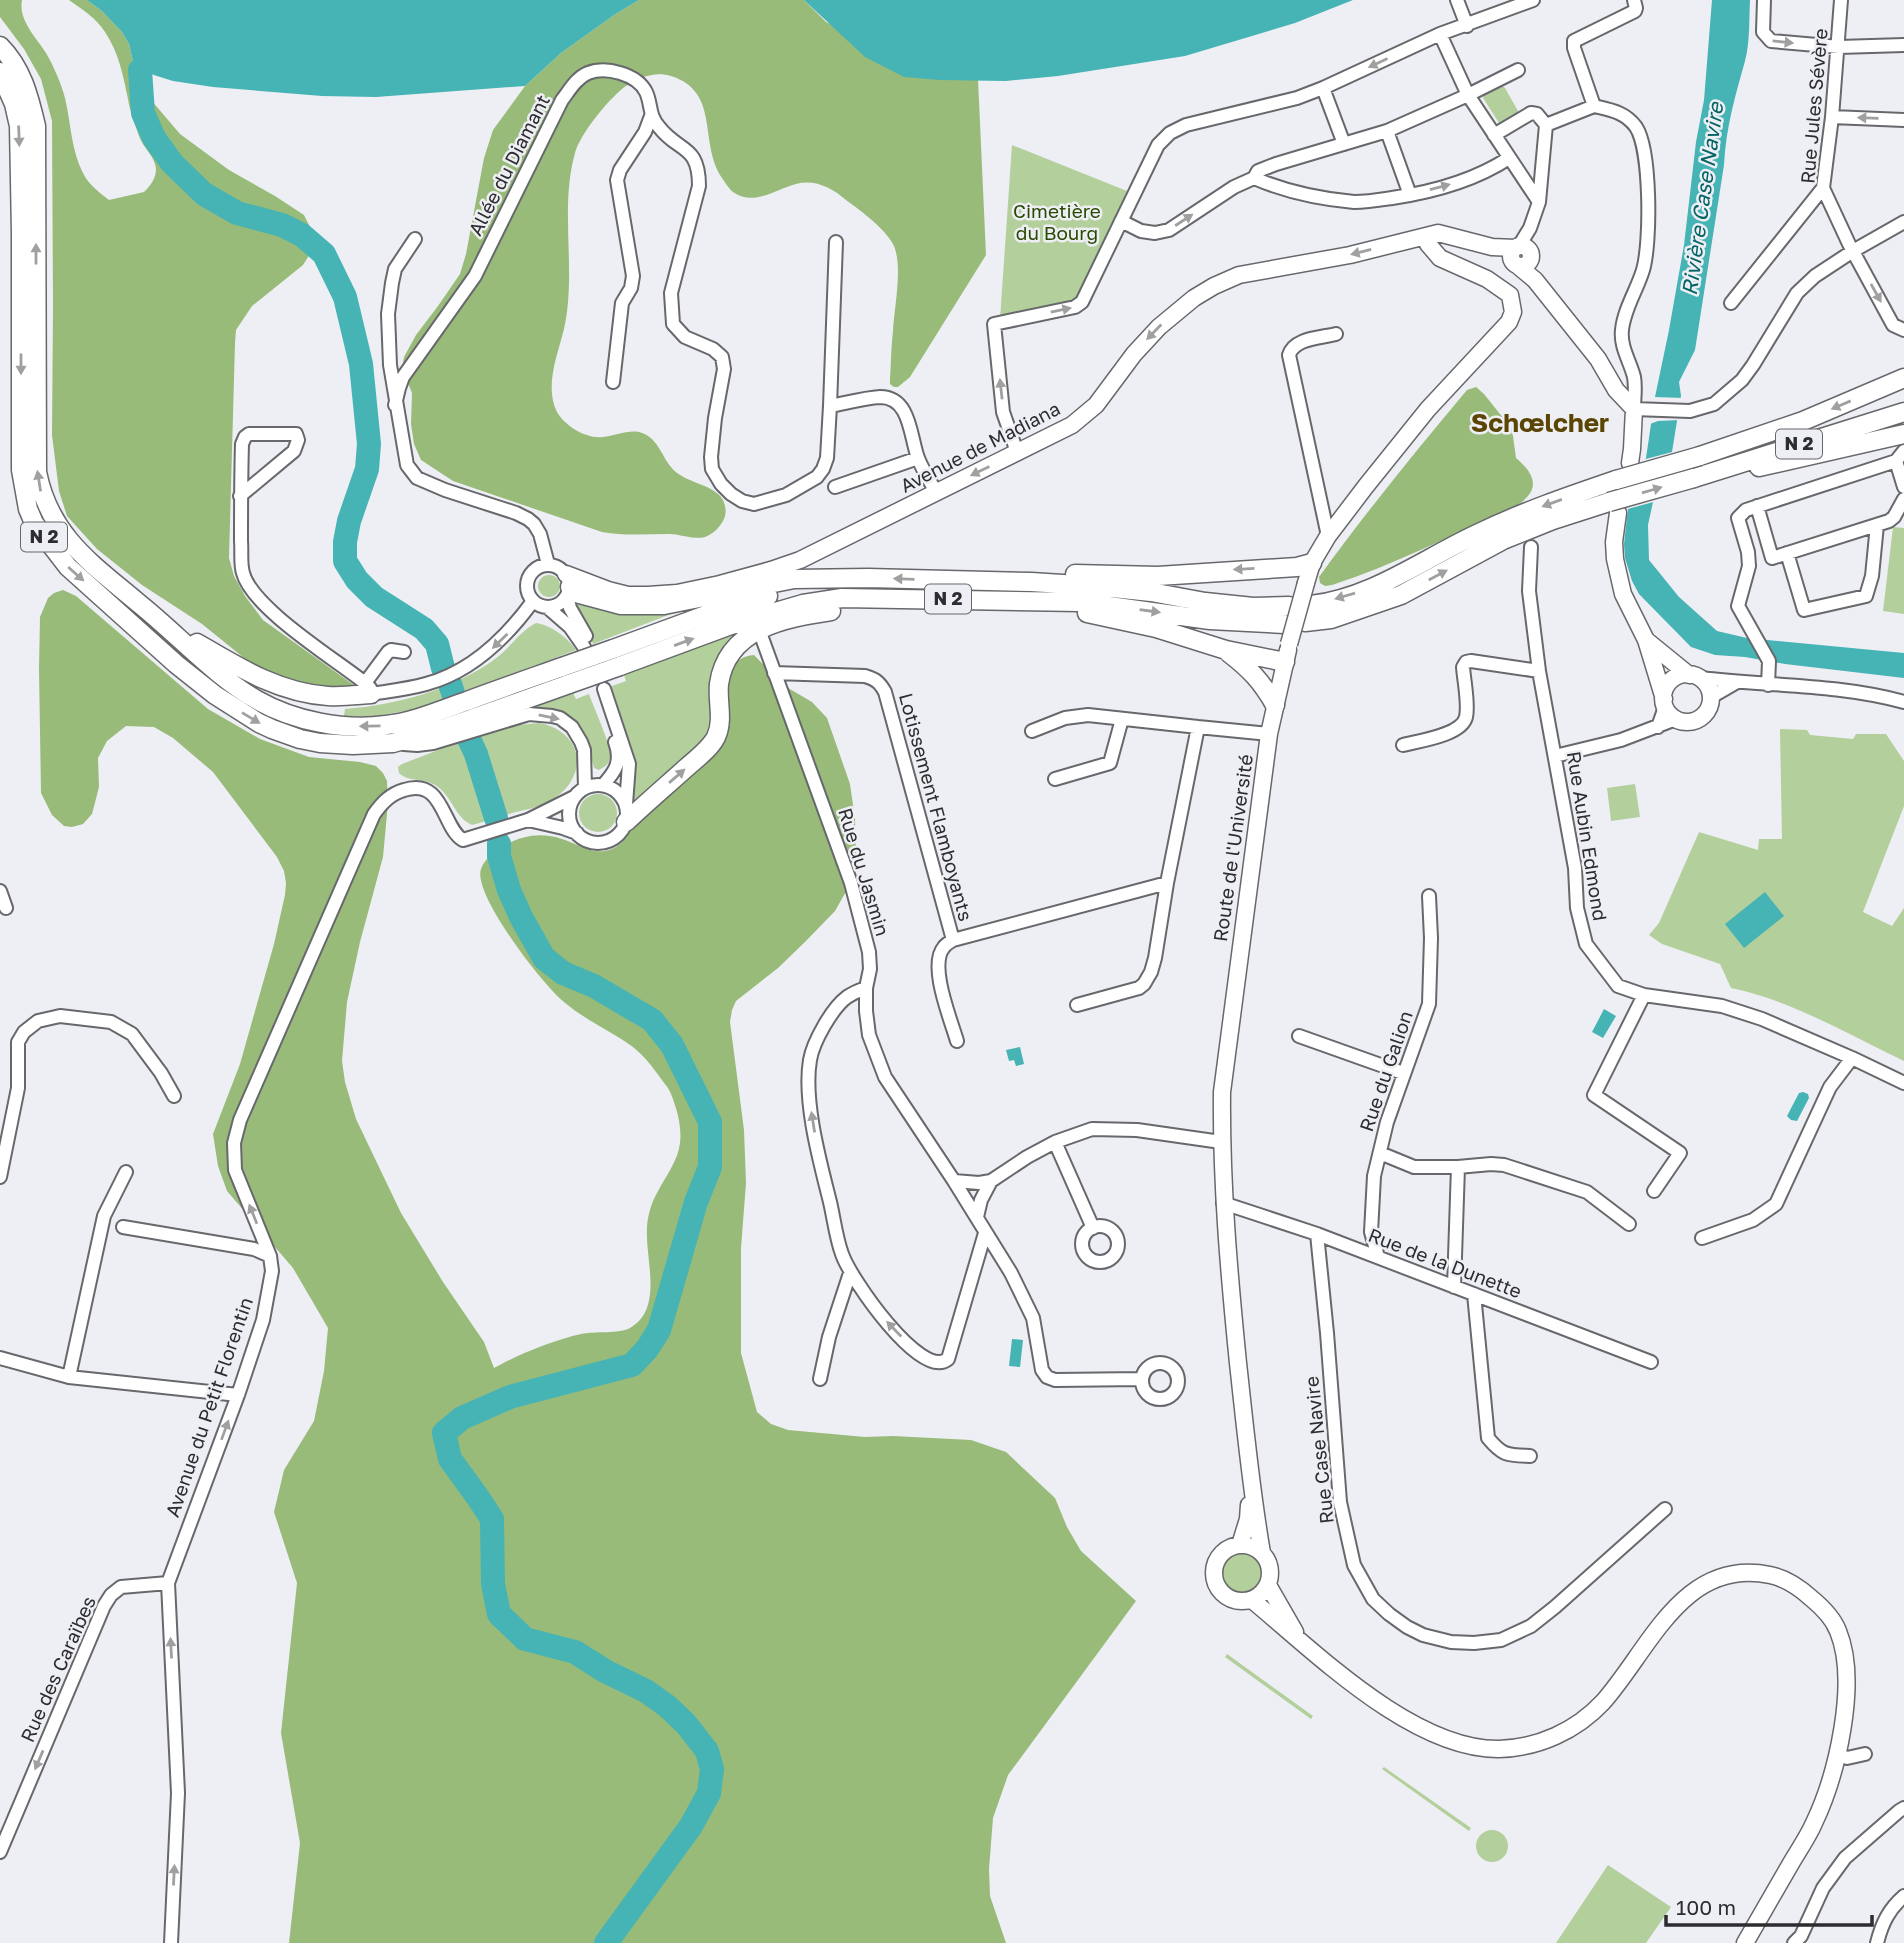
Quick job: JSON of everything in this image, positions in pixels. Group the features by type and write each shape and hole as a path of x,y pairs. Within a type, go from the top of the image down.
{"main road":[{"name":"N 2","path":"0,46 25,84 36,126 37,472 41,493 54,521 68,540 228,681 258,701 294,716 329,724 366,727 405,722 442,727 474,698 562,667 617,657 803,604 842,598 1080,602 1210,620 1287,615 1253,607 1094,586 868,578 800,587 749,601 617,657 569,684 482,722 442,727 393,743 353,745 320,743 272,729 236,709 176,664 75,573 58,556 34,523 28,509 21,470 19,125 14,104 0,72"},
{"name":"Avenue de Madiana","path":"568,585 628,595 677,593 720,584 800,560 1072,425 1096,405 1134,354 1159,327 1194,298 1239,275 1350,255 1438,233 1520,255"},
{"name":"Route de l'Université","path":"1300,1640 1268,1585 1269,1564 1262,1553 1251,1481 1223,1203 1222,1092 1269,734 1312,563 1328,536 1428,410 1508,322 1513,312 1510,295 1487,279 1440,258 1428,244 1427,236"},
{"path":"1520,255 1535,280 1598,359 1616,390 1634,409 1630,463"},
{"path":"1700,456 1803,421 1904,378"},
{"name":"N 2","path":"1311,605 1351,595 1385,582 1475,534 1616,480 1700,456 1777,440 1904,404"},
{"name":"N 2","path":"1305,622 1331,619 1401,595 1503,540 1553,520 1613,507 1700,476 1904,412"},
{"path":"1700,476 1764,466 1904,434"},
{"path":"1613,507 1615,559 1623,594 1646,640 1668,708 1690,722 1703,717 1711,697 1706,683 1646,640"},
{"path":"964,580 1045,574 1158,576 1297,567 1312,563"},
{"path":"568,585 576,593 621,605 645,606 684,602 794,579 868,578"},
{"path":"626,813 712,743 720,723 719,686 723,666 736,646 753,632 817,613 957,600"},
{"path":"1026,601 1156,628 1226,650 1285,662"},
{"path":"161,622 252,675 281,686 327,696 368,688"},
{"path":"1226,650 1259,679 1275,705"},
{"path":"1668,708 1668,684 1681,675 1695,676"},
{"name":"Route de l'Université","path":"1251,1481 1248,1519 1240,1545 1219,1556 1216,1563 1214,1579 1220,1591 1230,1600 1252,1600 1339,1674 1405,1719 1441,1736 1483,1748 1515,1748 1537,1744 1553,1738 1583,1719 1602,1702 1684,1598 1705,1582 1745,1573 1769,1575 1782,1578 1806,1593 1824,1609 1838,1630 1845,1658 1843,1724 1837,1754 1829,1786 1814,1824 1745,1943"},
{"path":"1240,1545 1248,1545 1262,1553"},
{"path":"1252,1600 1259,1597 1268,1585"}],"street":[{"path":"1457,0 1467,26"},
{"path":"1017,452 1003,412 994,324 1075,307 1082,302 1164,137 1178,128 1297,98 1440,34 1533,0"},
{"path":"1594,106 1574,41 1635,11 1634,0"},
{"path":"1765,0 1763,32 1771,41 1839,47 1904,45"},
{"name":"Rue Jules Sévère","path":"1841,0 1839,47 1823,188 1853,251 1893,324 1904,330"},
{"path":"1440,34 1468,95 1539,202"},
{"path":"1121,221 1141,231 1154,233 1169,230 1234,187 1254,178 1258,172 1276,164 1387,131 1518,70"},
{"name":"Allée du Diamant","path":"395,405 403,377 475,276 562,100 575,82 588,73 617,72 642,86 647,94 651,116 668,138 686,148 694,157 699,172 699,186 671,293 673,324 685,337 713,349 722,357 724,369 715,418 712,468 721,484 742,500 754,504 786,495 817,477 827,458 836,243"},
{"path":"1323,88 1344,144"},
{"path":"1546,125 1594,106 1619,112 1626,117 1637,130 1642,142 1648,247 1624,321 1622,338 1634,379 1634,409 1690,411 1714,404 1730,392 1754,365 1797,293 1815,276 1904,222"},
{"path":"1494,135 1531,113 1537,114 1546,125 1539,202 1520,255"},
{"path":"613,382 622,303 631,288 633,276 617,180 620,170 645,132 651,116"},
{"path":"1832,117 1904,120"},
{"path":"1387,131 1410,195"},
{"path":"1254,178 1303,192 1354,202 1368,201 1410,195 1467,180 1509,158"},
{"path":"1731,303 1823,188"},
{"path":"415,239 396,270 389,303 390,365 407,465 416,478 528,519 540,534 548,564"},
{"path":"1328,536 1289,355 1291,348 1297,343 1336,334"},
{"path":"830,406 880,397 897,404 909,418 918,458 936,492"},
{"path":"240,496 294,451 298,440 296,435 249,434 242,444 240,496 242,569 251,590 260,601 368,688 427,684 458,671 495,646 533,601"},
{"path":"1769,685 1769,661 1738,607 1749,566 1748,552 1738,518 1746,510 1900,456 1904,487"},
{"path":"835,487 918,458"},
{"path":"1757,506 1772,558 1892,520 1904,499"},
{"path":"1787,553 1804,610 1866,596 1872,576 1877,525"},
{"name":"Rue Aubin Edmond","path":"1531,547 1529,591 1539,670 1575,868 1577,908 1586,944 1618,986 1644,995 1722,1006 1762,1019 1904,1083"},
{"path":"547,607 587,646 570,608 568,585 561,568 548,564 536,568 528,578 527,590 533,601 547,607 559,604 568,585"},
{"name":"Rue du Jasmin","path":"762,638 851,883 869,952 870,969 866,988 869,1035 885,1077 1011,1273 1033,1318 1042,1370 1047,1377 1055,1380 1142,1379"},
{"path":"368,688 388,652 404,652"},
{"path":"1403,745 1454,731 1463,724 1466,716 1463,667 1466,662 1539,670"},
{"name":"Lotissement Flamboyants","path":"774,673 865,676 881,684 885,692 953,940 943,947 939,956 938,974 957,1041"},
{"path":"1695,676 1769,685 1817,687 1904,702"},
{"path":"1711,697 1737,682"},
{"path":"528,820 563,828 589,842 605,842 618,835 626,813 629,764 601,690 619,759 603,785"},
{"path":"1555,756 1621,740 1658,727 1668,708"},
{"path":"482,722 529,714 560,718 572,727 582,741 585,788"},
{"path":"1032,731 1065,718 1088,715 1269,734"},
{"path":"1055,779 1110,763 1122,719"},
{"path":"1077,1005 1144,985 1155,958 1198,727"},
{"path":"528,820 574,797 585,788 603,785 616,790 626,813"},
{"name":"Avenue du Petit Florentin","path":"171,1943 178,1793 168,1583 263,1321 272,1271 270,1256 236,1170 234,1143 240,1120 374,814 381,804 394,793 416,787 436,798 460,839 487,834 528,820"},
{"path":"574,797 569,816 576,833"},
{"path":"953,940 1167,883"},
{"path":"0,891 6,908"},
{"name":"Rue du Galion","path":"1378,1257 1371,1232 1374,1176 1387,1122 1429,1004 1429,896"},
{"path":"866,988 846,998 830,1017 813,1048 810,1061 810,1103 817,1150 842,1255 850,1272 869,1301 919,1355 935,1363 943,1363 948,1359 985,1233"},
{"path":"1644,995 1594,1095 1680,1153 1654,1191"},
{"path":"0,1177 18,1088 18,1042 24,1032 38,1021 60,1016 111,1022 132,1034 161,1073 174,1096"},
{"path":"1299,1036 1403,1073"},
{"path":"1702,1238 1753,1220 1776,1204 1830,1087 1852,1058"},
{"path":"954,1181 991,1181 1055,1142 1092,1129 1138,1130 1221,1142"},
{"path":"1055,1142 1093,1228"},
{"path":"1380,1153 1414,1167 1504,1165 1587,1192 1629,1224"},
{"path":"1454,1287 1458,1167"},
{"path":"69,1377 104,1216 126,1172"},
{"path":"977,1217 981,1200 991,1181"},
{"name":"Rue de la Dunette","path":"1223,1203 1317,1234 1651,1362"},
{"path":"122,1227 254,1249 270,1256"},
{"name":"Rue Case Navire","path":"1317,1234 1340,1502 1354,1565 1373,1599 1389,1614 1423,1635 1451,1642 1501,1640 1531,1626 1556,1607 1665,1509"},
{"path":"820,1380 829,1337 850,1272"},
{"path":"1474,1294 1488,1438 1499,1451 1510,1455 1530,1456"},
{"path":"0,1358 69,1377 238,1395"},
{"name":"Rue des Caraïbes","path":"0,1852 104,1606 111,1595 121,1587 168,1583"},
{"path":"1837,1754 1847,1758 1865,1755"},
{"path":"1794,1943 1801,1936 1824,1888 1845,1858 1902,1811"},
{"path":"1877,1943 1881,1926 1893,1906 1904,1896"}],"green space":[{"path":"0,0 22,0 25,21 46,53 61,87 79,164 88,181 109,200 144,192 154,179 155,164 139,136 120,64 110,40 93,18 69,0 87,0 122,32 151,100 180,134 229,170 304,215 311,229 313,249 303,265 252,306 236,330 229,558 234,576 263,620 358,688 333,689 289,681 249,662 202,624 142,585 97,549 67,516 59,491 52,435 52,121 41,79 24,49 0,17"},
{"path":"639,0 804,0 826,22 940,80 978,79 986,255 910,377 898,387 890,384 898,276 897,255 890,240 866,215 835,192 816,184 796,184 765,196 749,198 733,192 715,164 703,106 697,94 687,84 671,76 648,76 626,86 589,126 578,145 570,175 568,307 553,370 553,402 565,422 583,434 596,437 630,432 645,434 676,472 718,494 725,507 724,519 715,531 700,538 602,532 453,481 421,460 414,444 411,424 412,393 402,368 404,357 416,335 460,274 484,158 493,130 525,86 561,53"},
{"path":"1502,86 1518,111 1517,116 1504,124 1499,123 1483,98 1484,94"},
{"name":"Cimetière du Bourg","path":"1012,145 1127,191 1076,302 1000,319"},
{"path":"1476,387 1512,429 1516,458 1528,470 1533,482 1529,494 1516,506 1402,558 1332,585 1325,586 1320,583 1319,577 1392,482 1467,390"},
{"path":"1893,527 1904,528 1904,614 1883,611"},
{"path":"549,575 557,578 560,586 557,594 549,597 541,594 538,586 541,578"},
{"path":"63,590 76,596 208,709 260,739 309,757 376,766 383,773 387,781 388,803 383,857 347,1002 342,1061 345,1082 356,1119 401,1213 484,1342 494,1368 559,1340 586,1333 626,1330 640,1320 649,1298 649,1214 677,1156 680,1137 678,1118 670,1092 647,1061 633,1047 564,1002 541,978 511,939 487,898 481,881 483,865 501,848 518,839 532,836 555,837 596,851 609,850 619,845 646,813 706,763 719,748 727,730 730,677 734,666 741,659 754,655 783,685 812,702 827,718 850,784 855,819 856,854 848,888 835,911 806,941 778,968 736,1001 730,1022 744,1130 746,1183 741,1248 741,1353 757,1412 771,1424 788,1430 865,1437 971,1440 1006,1452 1055,1498 1081,1551 1136,1601 1008,1775 993,1818 989,1869 990,1896 1006,1943 289,1943 300,1843 281,1733 297,1583 274,1512 284,1470 314,1421 324,1371 328,1328 293,1268 227,1191 218,1166 213,1134 240,1064 274,944 285,895 284,871 277,857 213,772 173,738 154,727 126,726 107,741 98,758 99,787 92,814 83,824 64,826 52,815 41,793 40,617 48,598"},
{"path":"579,602 684,609 593,644 578,613"},
{"path":"536,623 559,633 576,650 427,707 370,717 344,716 345,709 404,700 461,679 495,659"},
{"path":"737,632 715,671 710,692 709,722 701,743 635,803 634,763 609,687 626,681 624,675"},
{"path":"573,693 576,699 589,694 606,737 610,758 599,770 594,768 586,736 579,727 530,709"},
{"path":"539,723 555,728 566,736 577,757 576,769 563,792 541,805 472,825 461,817 441,789 426,781 407,778 399,773 398,767 402,764 485,732"},
{"path":"1780,729 1807,730 1810,735 1853,739 1856,734 1886,734 1904,761 1904,806 1863,912 1892,926 1904,908 1904,1061 1798,1010 1731,988 1720,964 1662,944 1649,935 1659,923 1699,832 1758,850 1759,839 1782,839"},
{"path":"1635,784 1640,817 1611,821 1607,788"},
{"path":"598,794 611,800 617,813 611,826 598,832 585,826 579,813 585,800"},
{"path":"1242,1551 1258,1558 1265,1574 1258,1590 1242,1597 1226,1590 1219,1574 1226,1558"},
{"path":"1227,1654 1313,1716 1311,1719 1225,1657"},
{"path":"1384,1767 1471,1828 1469,1831 1382,1769"},
{"path":"1492,1830 1503,1835 1508,1846 1503,1857 1492,1862 1481,1857 1476,1846 1481,1835"},
{"path":"1608,1865 1671,1907 1646,1943 1556,1943"}],"water":[{"path":"87,0 639,0 561,53 525,86 376,97 322,96 213,87 157,76 136,66 122,32"},
{"path":"804,0 1353,0 1295,23 1185,56 1058,76 1006,81 904,77 865,57"},
{"name":"Rivière Case Navire","path":"1712,0 1750,0 1748,46 1729,125 1695,350 1679,382 1681,396 1672,452 1653,502 1648,525 1649,560 1679,597 1717,631 1747,638 1904,653 1904,678 1715,655 1691,647 1639,594 1625,558 1628,509 1646,458 1684,245 1696,142 1704,100"},
{"path":"1765,892 1784,916 1744,948 1725,924"},
{"path":"1604,1009 1616,1016 1603,1038 1592,1032"},
{"path":"1020,1047 1024,1064 1016,1066 1014,1060 1009,1061 1006,1050"},
{"path":"1799,1093 1808,1094 1809,1098 1797,1121 1791,1120 1787,1116"},
{"path":"1012,1339 1023,1340 1020,1367 1009,1366"}],"pier":[{"path":"1653,397 1684,398 1680,420 1650,424"},
{"path":"1676,451 1657,501 1624,510 1642,460"}],"waterway":[{"path":"140,70 143,113 154,138 172,163 204,194 237,213 282,225 302,235 324,254 345,297 361,364 369,444 367,469 349,521 345,561 357,580 374,597 424,629 437,644 443,668"},
{"path":"450,684 453,693"},
{"path":"469,739 496,818"},
{"path":"499,844 499,856 509,890 544,958 563,973 594,986 652,1020 672,1045 710,1122 710,1167 696,1202 659,1330 647,1349 632,1365 510,1397 462,1418 444,1433 450,1459 492,1519 493,1584 499,1614 525,1639 575,1652 605,1671 646,1691 686,1724 707,1751 712,1769 709,1793 691,1826 606,1943"}],"tunnel":[{"path":"590,645 604,689"}],"district":[{"name":"Schœlcher","path":"1540,423"}]}
